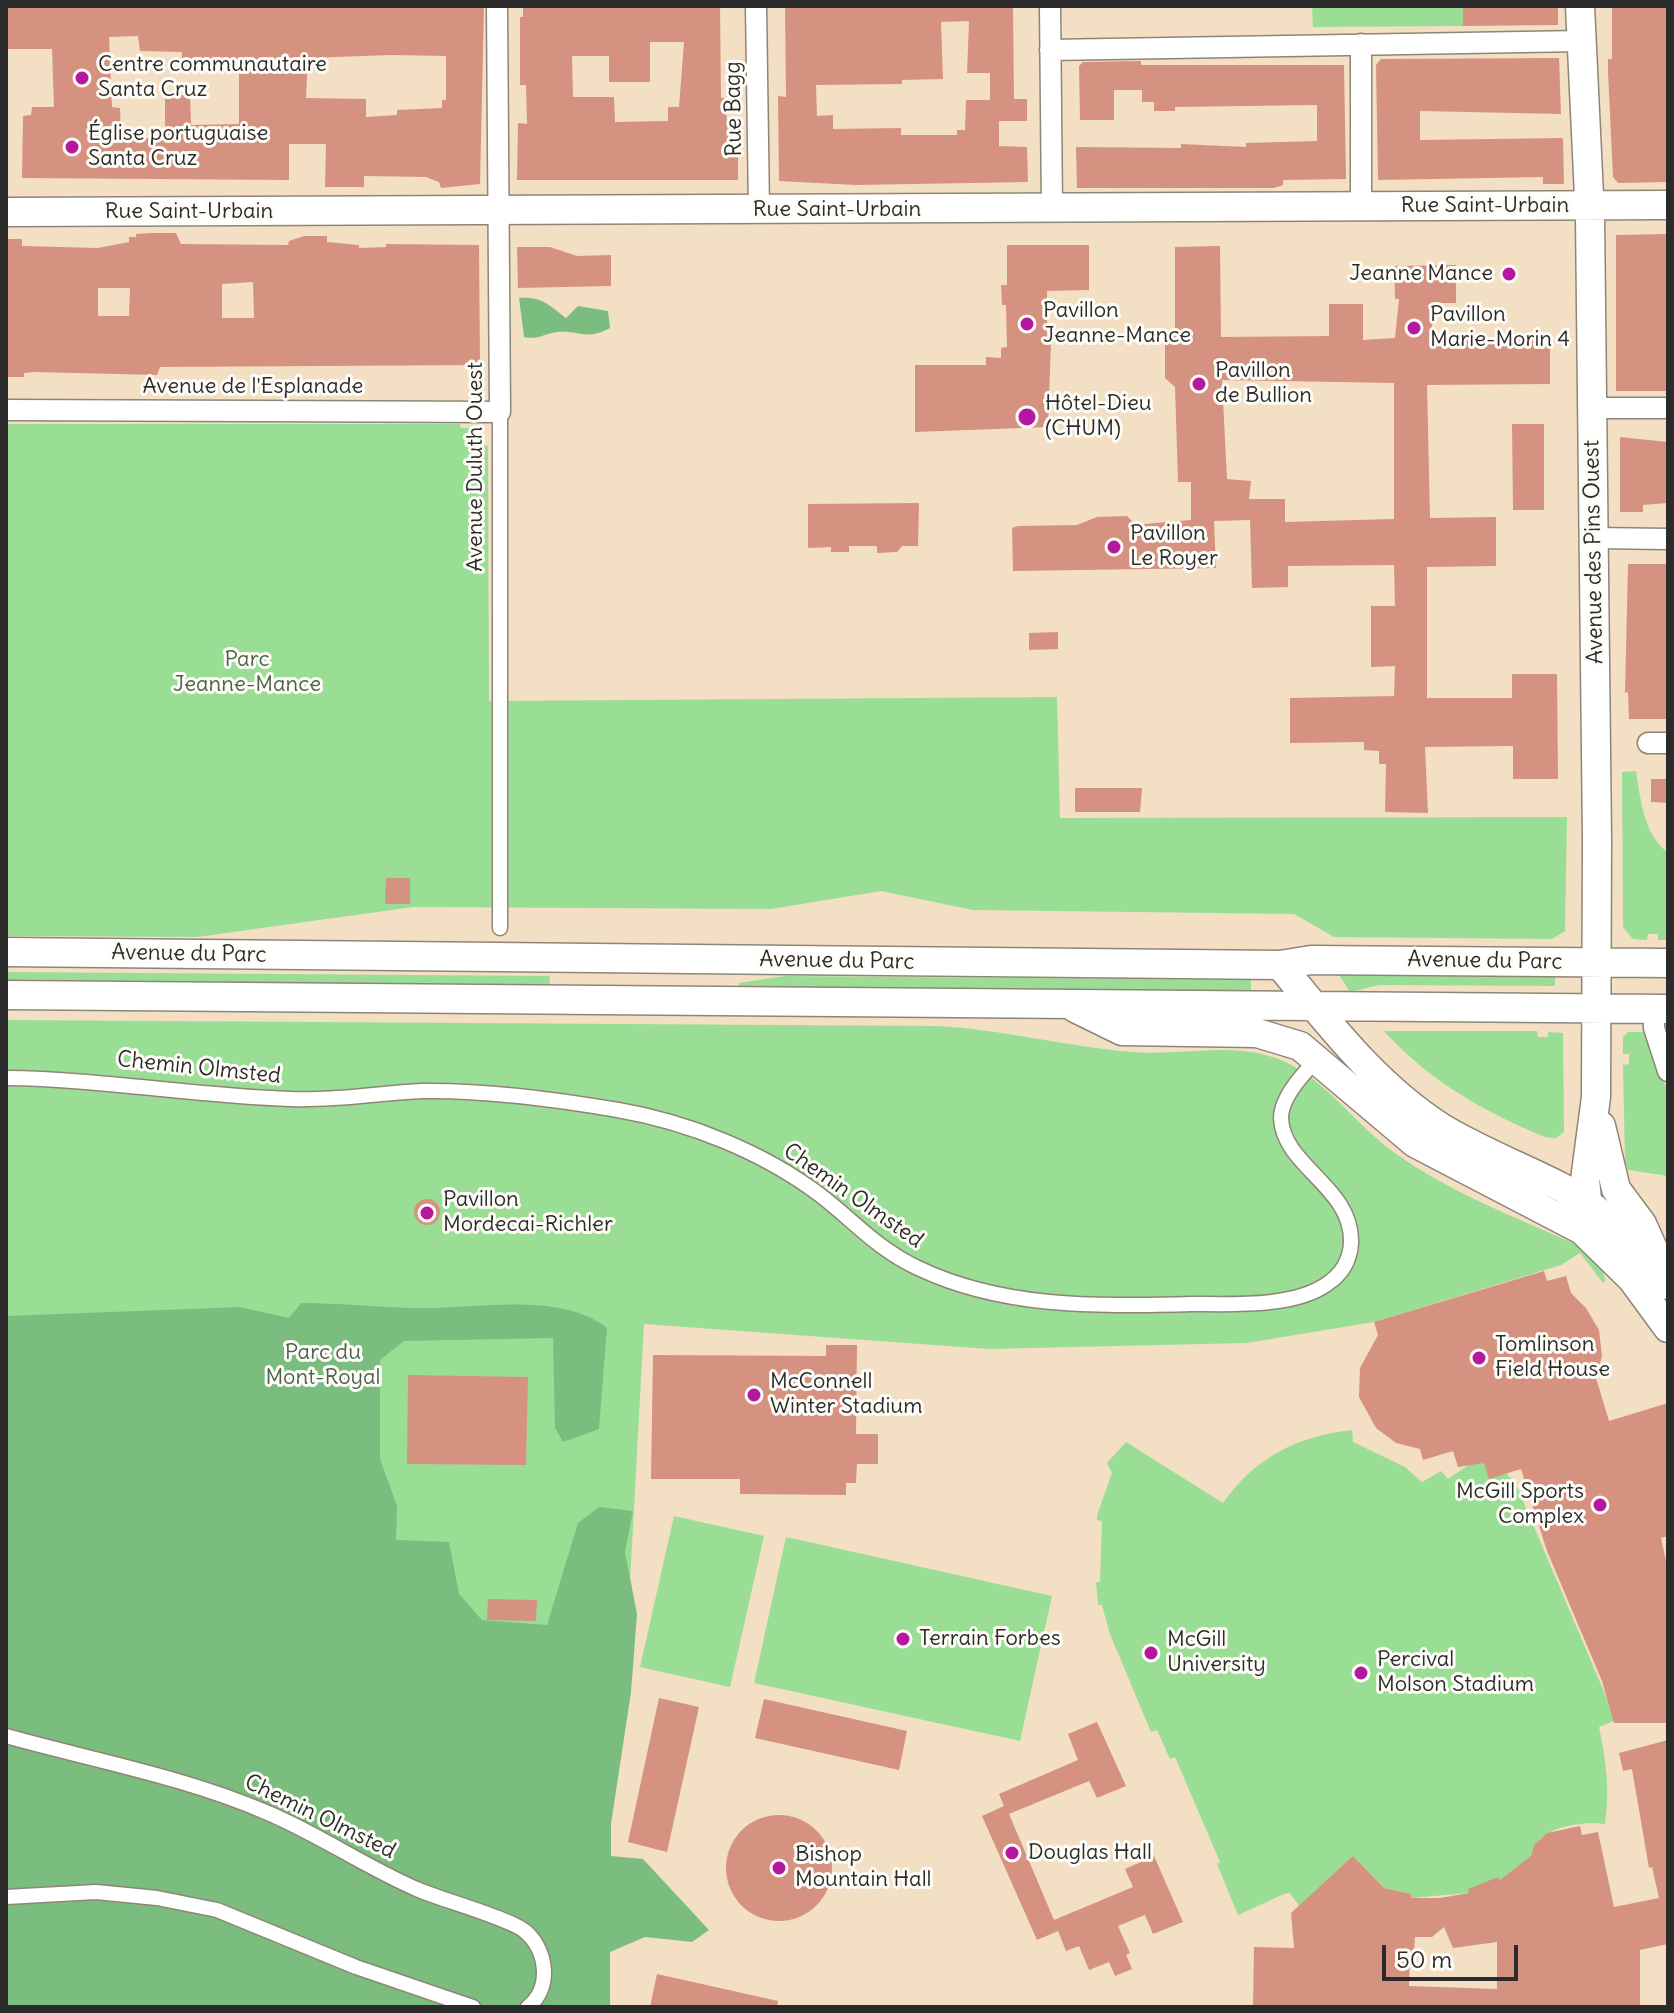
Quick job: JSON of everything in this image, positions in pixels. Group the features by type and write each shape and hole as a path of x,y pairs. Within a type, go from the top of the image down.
{"main road":[{"name":"Avenue des Pins Ouest","path":"1580,6 1590,206 1598,962 1596,1097 1585,1180 1591,1237"},
{"name":"Rue Saint-Urbain","path":"6,212 1668,205"},
{"name":"Avenue du Parc","path":"6,952 1280,965 1311,960 1668,963"},
{"name":"Avenue des Pins Ouest","path":"1280,965 1375,1075 1417,1110 1468,1143 1564,1188 1586,1203 1640,1251 1668,1284"},
{"name":"Avenue du Parc","path":"6,995 1661,1009"},
{"path":"1067,1005 1122,1031 1257,1033 1300,1046 1415,1143 1453,1165 1557,1214 1591,1237 1632,1279 1668,1328"},
{"name":"Avenue des Pins Ouest","path":"1596,1097 1614,1185 1642,1224 1668,1284"}],"street":[{"name":"Avenue Duluth Ouest","path":"497,6 500,928"},
{"name":"Rue Bagg","path":"756,6 759,210"},
{"path":"1050,6 1052,209"},
{"path":"1050,50 1582,41"},
{"path":"1361,44 1361,207"},
{"path":"1592,408 1668,408"},
{"name":"Avenue de l'Esplanade","path":"6,410 500,412"},
{"path":"1594,538 1668,539"},
{"path":"1661,1009 1654,1028 1668,1071"},
{"name":"Chemin Olmsted","path":"6,1078 105,1081 217,1096 298,1099 425,1091 506,1095 621,1110 718,1139 783,1169 824,1198 857,1230 917,1267 958,1284 1030,1301 1114,1306 1282,1298 1310,1293 1340,1272 1351,1247 1345,1212 1295,1152 1286,1138 1281,1119 1293,1087 1308,1069"},
{"name":"Chemin Olmsted","path":"6,1736 230,1798 298,1827 417,1889 510,1922 531,1938 543,1963 540,1991 528,2007"},
{"path":"6,1897 96,1892 157,1898 217,1910 345,1963 473,2007"}],"green space":[{"path":"1312,6 1463,6 1463,26 1313,27"},
{"path":"519,298 540,300 566,318 578,306 608,311 610,328 595,334 557,332 524,337"},
{"name":"Parc Jeanne-Mance","path":"6,424 460,424 461,428 478,428 483,434 484,445 488,446 489,701 1057,697 1060,818 1567,817 1565,931 1552,939 1334,937 1294,914 973,910 881,891 771,909 413,907 197,937 6,936"},
{"path":"1636,771 1648,826 1668,853 1668,940 1658,940 1658,934 1648,934 1647,940 1633,939 1623,927 1622,772"},
{"path":"6,972 550,976 549,987 6,983"},
{"path":"1338,973 1555,974 1555,986 1379,985 1350,992"},
{"path":"785,976 1251,980 1251,993 739,989 739,983"},
{"name":"Parc du Mont-Royal","path":"6,1020 935,1026 1133,1052 1247,1051 1299,1069 1381,1142 1417,1168 1487,1205 1584,1248 1603,1269 1605,1281 1603,1283 1580,1253 1561,1265 1374,1322 1246,1343 989,1349 644,1324 623,1711 6,2007"},
{"path":"1384,1031 1537,1031 1538,1037 1548,1037 1548,1032 1563,1033 1564,1132 1556,1138 1545,1137 1500,1117 1458,1093 1419,1065"},
{"path":"1628,1032 1646,1032 1668,1093 1668,1176 1628,1170 1625,1161 1623,1065 1629,1064 1629,1054 1623,1054 1623,1037"},
{"path":"301,1303 413,1308 514,1304 540,1306 587,1316 607,1328 599,1429 563,1442 555,1428 553,1338 404,1341 380,1360 380,1459 397,1506 396,1540 449,1542 459,1594 482,1620 547,1625 578,1523 599,1507 633,1511 625,1552 637,1614 631,1692 611,1824 611,1856 643,1859 709,1930 692,1942 645,1937 610,1952 610,2007 6,2007 6,1316 240,1307 289,1318"},
{"name":"Percival Molson Stadium","path":"1352,1430 1353,1442 1405,1467 1422,1482 1441,1471 1448,1479 1483,1455 1493,1454 1518,1489 1616,1720 1599,1727 1606,1775 1605,1824 1571,1825 1549,1833 1534,1847 1531,1857 1500,1880 1497,1877 1469,1893 1411,1898 1411,1894 1384,1888 1353,1856 1300,1907 1290,1893 1238,1915 1217,1864 1220,1862 1175,1757 1170,1759 1157,1730 1151,1732 1110,1634 1102,1605 1098,1605 1096,1582 1100,1582 1102,1521 1097,1520 1097,1515 1112,1473 1107,1463 1126,1442 1223,1503 1249,1473 1279,1452 1314,1437"},
{"path":"674,1516 764,1536 730,1687 640,1667"},
{"name":"Terrain Forbes","path":"786,1537 1052,1596 1020,1741 754,1683"}],"building":[{"path":"6,6 484,6 480,184 441,188 439,182 426,177 364,176 364,187 325,187 326,144 289,144 289,180 22,178 23,116 31,115 32,107 54,107 52,49 6,49","holes":["138,36 140,51 182,52 182,64 239,66 239,124 191,125 190,95 165,95 165,139 121,137 120,108 112,107 109,37","446,56 446,100 442,100 442,108 397,110 397,115 366,117 366,99 306,98 308,58"]},
{"path":"523,6 720,6 721,98 725,98 729,147 738,147 738,180 517,180 518,123 527,124 526,85 520,85 520,17 523,17","holes":["650,42 684,42 679,107 668,107 668,121 615,122 614,97 573,97 572,56 609,56 609,82 650,82"]},
{"path":"785,6 1013,6 1014,99 1027,99 1027,121 999,121 999,146 1027,147 1028,182 856,185 779,181 778,96 786,97","holes":["969,21 967,73 990,73 990,100 966,100 965,130 957,130 957,135 901,135 901,128 833,129 833,115 817,116 816,85 902,84 902,80 943,79 941,22"]},
{"path":"1463,6 1558,6 1558,25 1463,26"},
{"path":"1612,6 1668,6 1668,182 1618,183 1613,177 1608,72 1608,59 1612,59"},
{"path":"1559,58 1561,114 1420,111 1420,140 1563,138 1564,184 1543,184 1543,177 1378,180 1376,65 1381,59"},
{"path":"1141,61 1141,65 1344,65 1346,179 1283,180 1283,185 1274,188 1077,188 1076,147 1181,148 1181,144 1246,147 1246,143 1317,141 1317,105 1175,107 1175,111 1154,111 1154,102 1142,102 1142,90 1114,90 1114,120 1080,120 1079,66 1083,62"},
{"path":"176,233 181,244 288,245 289,241 304,236 327,236 327,242 359,245 359,248 386,247 386,244 479,245 480,365 160,367 157,375 33,372 24,373 24,377 6,377 6,239 22,239 22,246 98,248 129,242 129,237 136,237 136,234","holes":["253,282 254,318 222,318 222,284","98,288 130,288 129,316 98,316"]},
{"path":"1668,234 1668,391 1616,391 1616,235"},
{"name":"Pavillon Jeanne-Mance","path":"1007,245 1089,245 1089,290 1047,291 1047,343 1051,342 1048,427 915,432 915,365 986,365 986,357 1001,358 1001,348 1007,347 1006,305 1002,305 1001,285 1007,285"},
{"path":"1220,246 1221,337 1329,336 1329,304 1363,304 1363,340 1395,338 1399,299 1395,299 1394,266 1456,265 1456,303 1432,303 1432,340 1550,339 1550,384 1427,385 1430,518 1496,517 1496,566 1427,567 1427,698 1512,698 1512,674 1557,674 1558,779 1513,779 1513,746 1425,747 1428,813 1385,812 1386,764 1379,764 1379,751 1364,750 1364,742 1290,743 1290,698 1394,696 1395,666 1371,667 1371,606 1395,606 1394,565 1288,566 1288,587 1252,588 1250,520 1214,521 1216,568 1013,571 1012,528 1018,526 1077,525 1097,517 1127,516 1144,524 1191,520 1191,482 1178,482 1175,387 1165,378 1165,342 1175,334 1175,247","holes":["1222,380 1394,383 1394,519 1285,522 1285,499 1249,499 1251,481 1227,479"]},
{"path":"517,247 550,247 577,256 611,255 611,286 518,288"},
{"path":"1512,424 1544,424 1544,510 1513,510"},
{"path":"1620,437 1668,442 1668,503 1643,505 1643,512 1620,512"},
{"path":"919,503 918,546 902,546 897,552 877,553 877,546 849,546 849,552 831,552 831,547 808,548 808,504"},
{"path":"1628,564 1668,564 1668,719 1629,719 1628,692 1625,693"},
{"path":"1058,632 1058,649 1029,650 1029,633"},
{"path":"1651,779 1668,779 1668,803 1651,802"},
{"path":"1075,788 1142,788 1140,812 1075,812"},
{"path":"386,878 410,878 410,904 385,904"},
{"name":"Pavillon Mordecai-Richler","path":"427,1199 436,1203 440,1212 436,1221 427,1225 418,1221 414,1212 418,1203"},
{"name":"McGill Sports Complex","path":"1544,1271 1547,1281 1566,1276 1571,1293 1586,1308 1599,1330 1602,1356 1596,1378 1609,1421 1668,1403 1668,1536 1661,1538 1668,1570 1668,1723 1614,1723 1602,1681 1547,1551 1521,1469 1489,1479 1484,1463 1458,1467 1453,1451 1423,1460 1420,1449 1396,1443 1376,1428 1359,1397 1360,1368 1378,1335 1374,1322"},
{"name":"McConnell Winter Stadium","path":"826,1345 857,1345 856,1434 878,1434 878,1464 857,1464 856,1483 846,1483 846,1495 740,1494 740,1479 651,1479 653,1355 826,1356"},
{"path":"408,1375 528,1377 526,1465 407,1464"},
{"path":"488,1599 537,1600 536,1621 487,1620"},
{"path":"659,1698 699,1707 667,1852 628,1842"},
{"path":"764,1699 907,1731 899,1770 755,1738"},
{"name":"Douglas Hall","path":"1097,1722 1126,1786 1097,1798 1089,1781 1009,1814 1054,1920 1133,1887 1125,1869 1154,1856 1183,1922 1153,1934 1145,1915 1118,1926 1130,1953 1126,1955 1132,1969 1115,1976 1109,1962 1089,1970 1079,1946 1066,1951 1058,1931 1037,1940 982,1816 1004,1806 999,1794 1078,1760 1068,1734"},
{"path":"1668,1740 1668,1944 1640,1950 1640,2007 1253,2007 1254,1947 1294,1948 1291,1913 1353,1856 1384,1888 1411,1894 1411,1898 1440,1898 1469,1893 1468,1889 1498,1877 1500,1880 1531,1856 1534,1845 1547,1833 1580,1826 1582,1835 1598,1832 1614,1907 1659,1898 1652,1867 1649,1868 1632,1769 1623,1771 1619,1753","holes":["1444,1927 1453,1948 1497,1942 1497,1989 1409,1986 1410,1953 1414,1952 1415,1937 1432,1937"]},
{"name":"Bishop Mountain Hall","path":"779,1815 799,1819 816,1831 828,1848 832,1868 828,1888 816,1905 799,1917 779,1921 759,1917 742,1905 730,1888 726,1868 730,1848 742,1831 759,1819"},
{"path":"657,1974 778,2001 777,2007 650,2007"}],"place":[{"name":"Centre communautaire Santa Cruz","path":"82,78"},
{"name":"Église portuguaise Santa Cruz","path":"72,147"},
{"name":"Jeanne Mance","path":"1509,274"},
{"name":"Pavillon Jeanne-Mance","path":"1027,324"},
{"name":"Pavillon Marie-Morin 4","path":"1414,328"},
{"name":"Pavillon de Bullion","path":"1199,384"},
{"name":"Hôtel-Dieu (CHUM)","path":"1027,417"},
{"name":"Pavillon Le Royer","path":"1114,547"},
{"name":"Pavillon Mordecai-Richler","path":"427,1213"},
{"name":"Tomlinson Field House","path":"1479,1358"},
{"name":"McConnell Winter Stadium","path":"754,1395"},
{"name":"McGill Sports Complex","path":"1600,1505"},
{"name":"Terrain Forbes","path":"903,1639"},
{"name":"McGill University","path":"1151,1653"},
{"name":"Percival Molson Stadium","path":"1361,1673"},
{"name":"Douglas Hall","path":"1012,1853"},
{"name":"Bishop Mountain Hall","path":"779,1868"}]}
